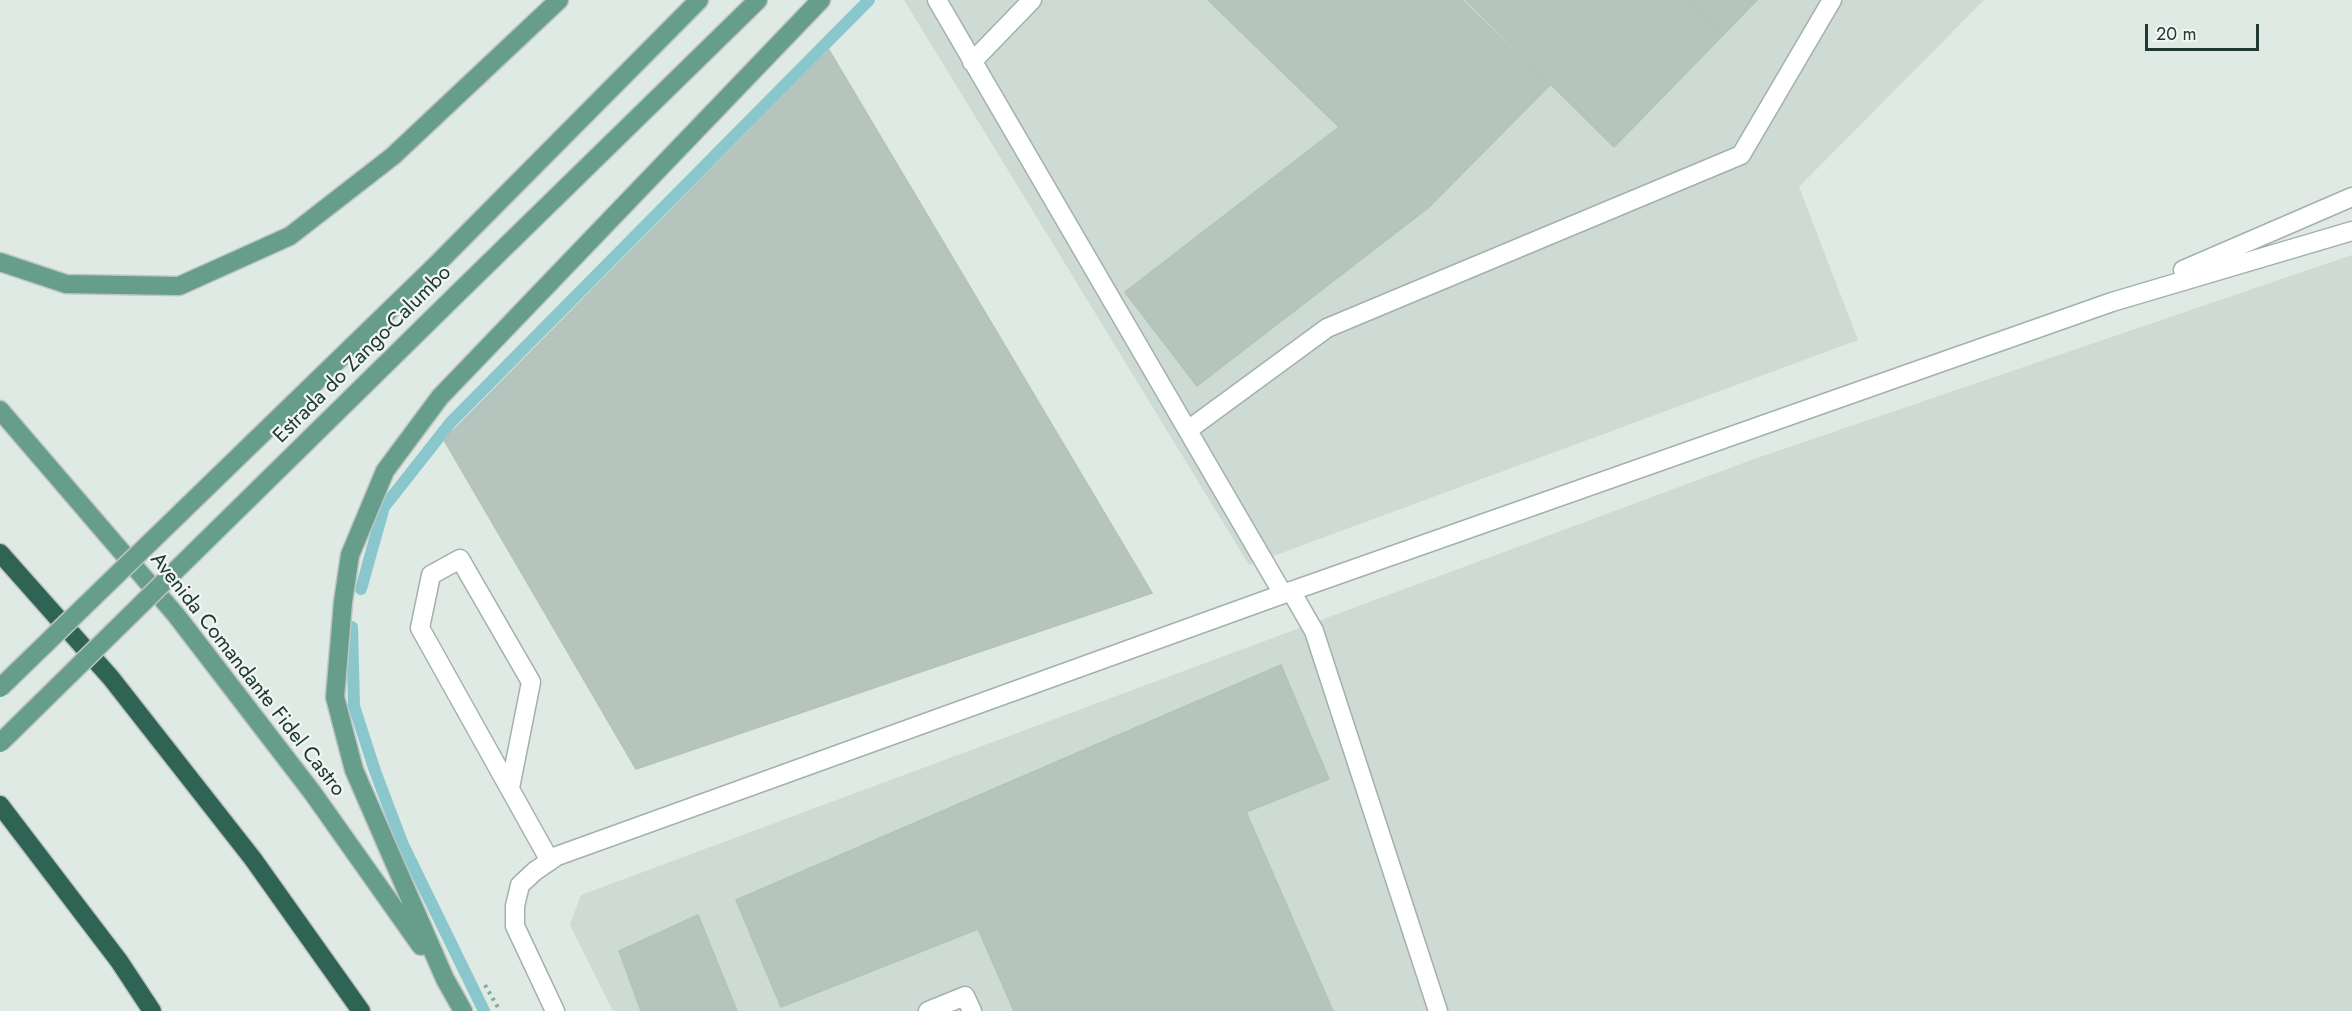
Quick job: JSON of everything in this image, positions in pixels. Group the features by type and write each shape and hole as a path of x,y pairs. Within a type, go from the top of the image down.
{"highway":[{"path":"0,554 111,678 253,859 361,1011"},
{"path":"0,805 118,961 152,1011"}],"main road":[{"path":"0,262 66,284 179,286 290,236 393,156 559,0"},
{"name":"Estrada do Zango-Calumbo","path":"0,688 432,269 699,0"},
{"name":"Estrada do Zango-Calumbo","path":"0,743 758,0"},
{"path":"463,1011 445,979 354,770 335,697 343,602 350,555 385,471 440,397 821,0"},
{"name":"Avenida Comandante Fidel Castro","path":"0,410 176,615 312,792 445,979"}],"street":[{"path":"937,0 1188,430 1287,593 1314,631 1438,1011"},
{"path":"972,62 1032,0"},
{"path":"1188,430 1326,328 1741,155 1832,0"},
{"path":"2112,302 2352,197"},
{"path":"555,1011 516,926 514,906 520,885 557,856 1287,593 2112,302 2352,231"},
{"path":"510,788 531,682 460,559 431,575 420,628 550,861"},
{"path":"928,1011 965,996 972,1011"}],"path":[{"path":"485,985 500,1011"}],"shaded area":[{"path":"904,0 1984,0 1799,187 1858,340 1249,565"},
{"path":"2352,255 2352,1011 613,1011 570,925 581,895 1757,458"}],"building":[{"path":"1208,0 1462,0 1550,85 1428,208 1197,386 1125,292 1339,127"},
{"path":"1466,0 1690,0 1724,34 1614,147"},
{"path":"1690,0 1757,0 1724,34"},
{"path":"829,50 1152,593 636,769 444,440"},
{"path":"1281,665 1329,779 1246,812 1333,1011 1014,1011 978,929 781,1007 736,900"},
{"path":"698,915 737,1011 641,1011 619,951"}],"waterway":[{"path":"361,589 384,507 451,422 869,0"},
{"path":"352,627 354,706 375,771 403,845 484,1011"}]}
